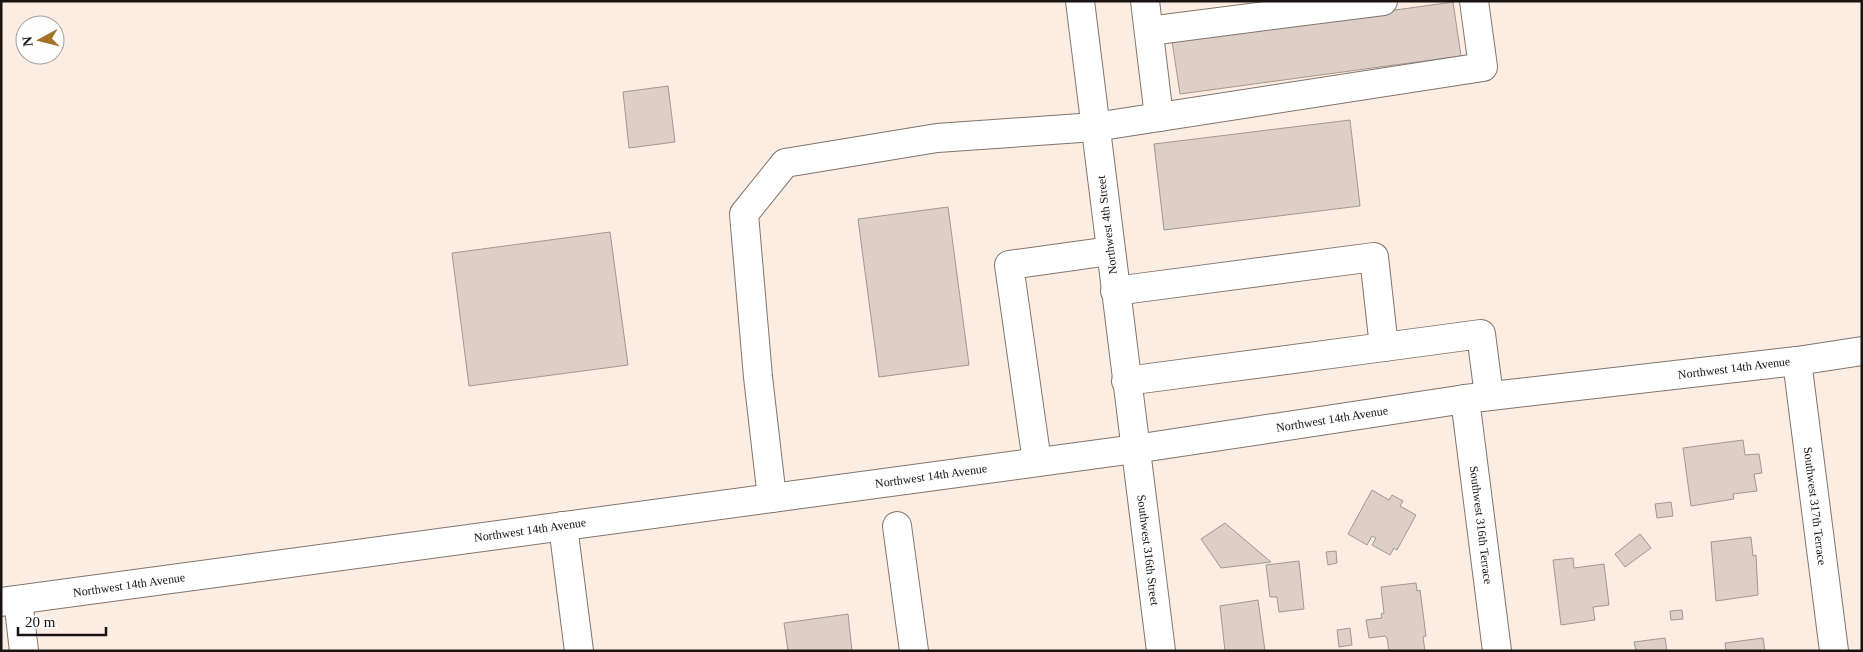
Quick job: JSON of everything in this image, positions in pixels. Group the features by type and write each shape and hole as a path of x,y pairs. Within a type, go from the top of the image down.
{"street":[{"name":"Northwest 4th Street","path":"1080,1 1135,449"},
{"path":"1145,1 1159,116"},
{"path":"1149,31 1383,1"},
{"path":"772,498 758,377 744,214 785,163 937,138 1095,127 1483,67 1474,1"},
{"path":"1037,462 1010,265 1110,251"},
{"path":"1115,291 1374,257 1384,347 1126,381"},
{"name":"Southwest 316th Terrace","path":"1384,347 1481,334 1477,398 1497,651"},
{"name":"Northwest 14th Avenue","path":"9,601 1135,449 1477,398 1862,352"},
{"name":"Southwest 317th Terrace","path":"1797,361 1834,651"},
{"name":"Southwest 316th Street","path":"1135,449 1161,651"},
{"path":"563,526 579,651"},
{"path":"897,526 914,651"},
{"path":"9,601 24,651"}],"building":[{"path":"1453,2 1461,56 1180,94 1172,41"},
{"path":"668,86 675,142 629,148 623,92"},
{"path":"1350,120 1360,206 1164,230 1154,144"},
{"path":"948,207 969,365 879,377 858,219"},
{"path":"610,232 628,365 469,386 452,253"},
{"path":"1743,440 1745,455 1759,454 1762,473 1754,474 1757,491 1733,494 1734,499 1691,506 1683,448"},
{"path":"1372,490 1389,500 1392,495 1403,501 1400,506 1416,515 1397,550 1394,548 1390,555 1372,545 1376,538 1372,536 1367,545 1348,534"},
{"path":"1671,502 1673,516 1657,518 1655,504"},
{"path":"1225,523 1271,562 1221,568 1201,539"},
{"path":"1640,534 1651,548 1625,567 1615,554"},
{"path":"1751,537 1753,556 1756,555 1758,595 1716,601 1711,542"},
{"path":"1336,551 1337,563 1328,565 1326,552"},
{"path":"1573,558 1574,568 1604,564 1609,605 1593,607 1595,620 1561,625 1553,560"},
{"path":"1299,561 1304,609 1279,612 1277,597 1270,597 1266,565"},
{"path":"1416,583 1417,591 1420,590 1426,636 1423,637 1425,651 1389,651 1385,636 1369,638 1366,620 1382,618 1381,614 1384,613 1381,587"},
{"path":"1258,600 1265,651 1225,651 1220,606"},
{"path":"1682,610 1683,619 1671,620 1670,611"},
{"path":"848,614 852,651 788,651 784,623"},
{"path":"1350,628 1352,645 1339,647 1337,630"},
{"path":"1665,638 1667,651 1636,651 1634,642"},
{"path":"1763,638 1765,651 1726,651 1725,643"}]}
